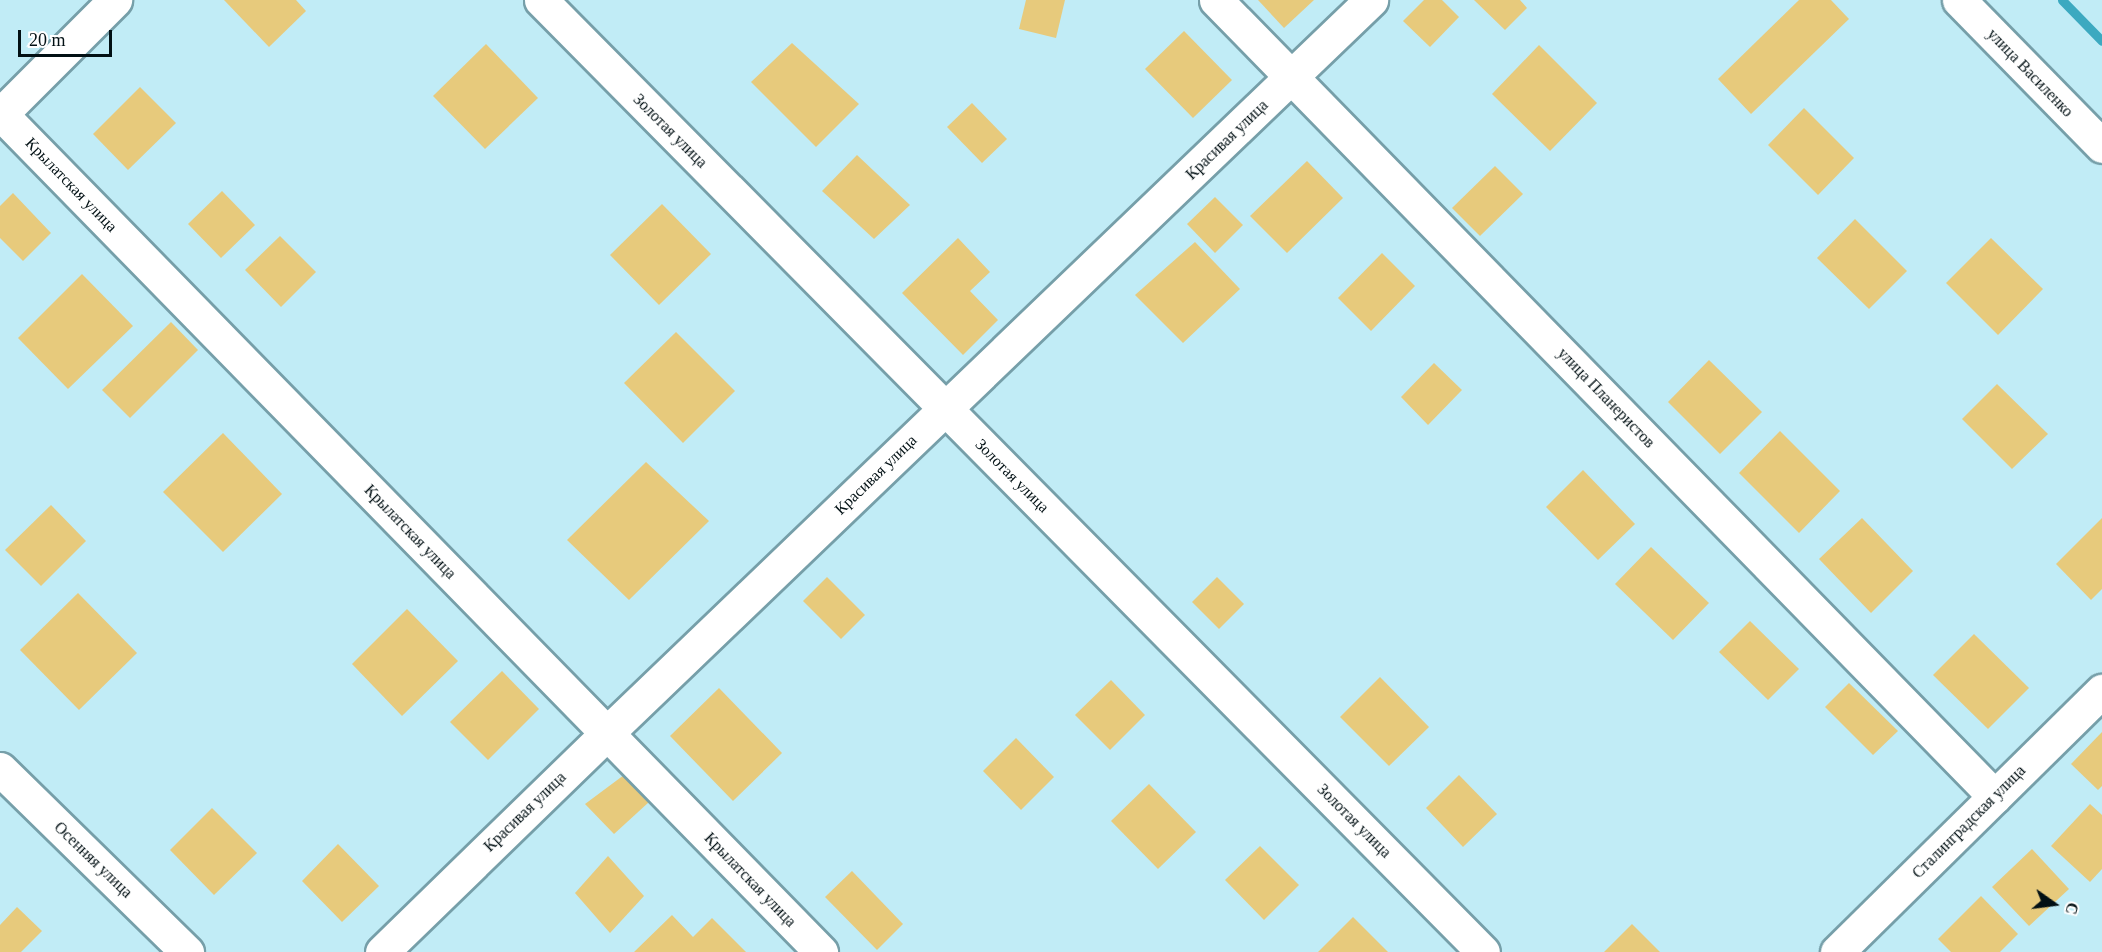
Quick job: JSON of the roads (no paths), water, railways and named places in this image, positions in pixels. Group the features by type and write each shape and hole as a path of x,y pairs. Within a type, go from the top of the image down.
{"street":[{"path":"0,114 115,0"},
{"name":"Золотая улица","path":"541,0 1483,952"},
{"name":"улица Планеристов","path":"1216,0 1995,796"},
{"name":"Красивая улица","path":"382,952 1371,0"},
{"name":"улица Василенко","path":"1959,0 2102,146"},
{"name":"Крылатская улица","path":"0,114 821,952"},
{"name":"Сталинградская улица","path":"1837,952 2102,691"},
{"name":"Осенняя улица","path":"0,769 187,952"}],"waterway":[{"path":"2062,0 2102,41"}]}
